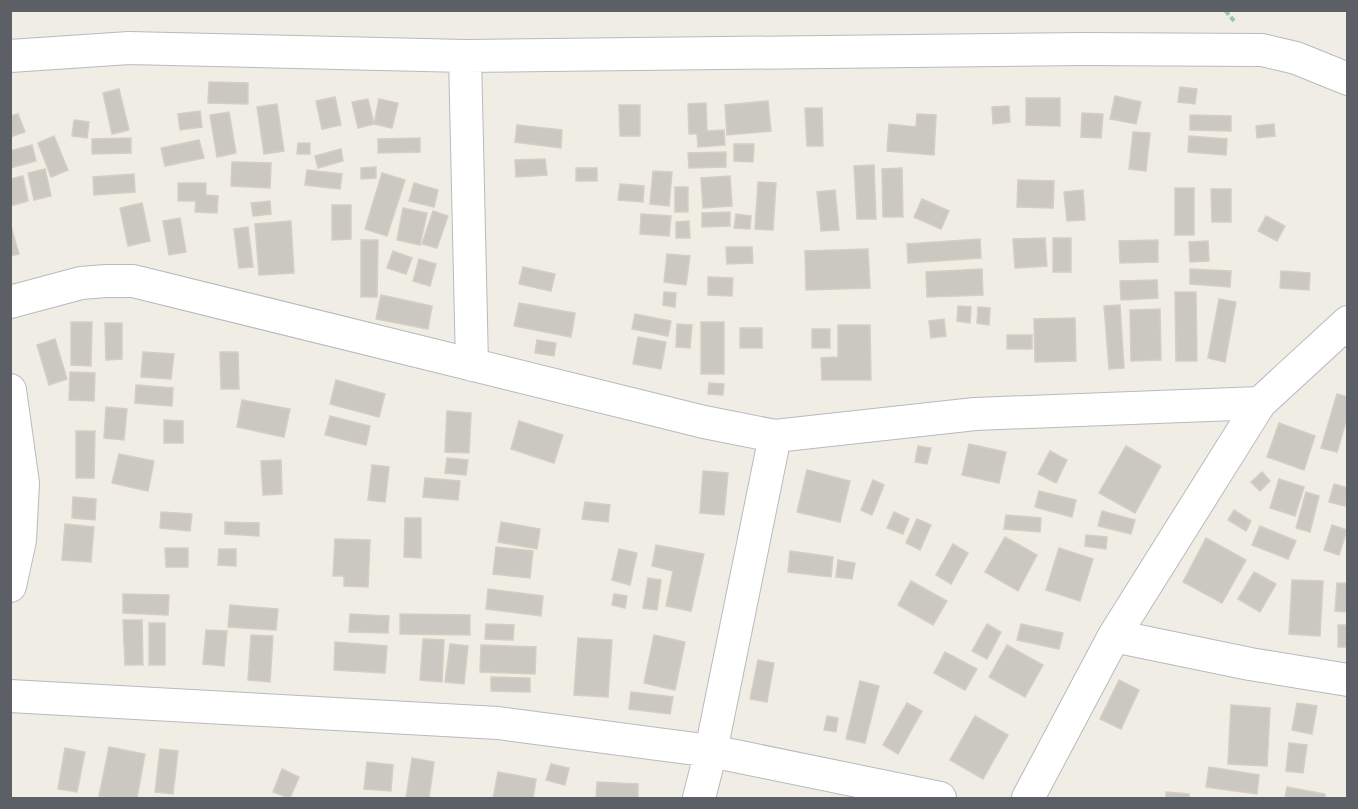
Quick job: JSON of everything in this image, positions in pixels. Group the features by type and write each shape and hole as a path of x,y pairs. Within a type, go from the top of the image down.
{"street":[{"path":"10,56 129,48 465,56 1083,49 1262,50 1296,58 1347,79"},
{"path":"465,56 472,365"},
{"path":"10,302 81,283 133,281 704,422 775,436 975,414 1260,403"},
{"path":"1028,798 1114,636 1260,403 1347,322"},
{"path":"10,390 15,442 23,483 20,540 10,586"},
{"path":"699,798 711,751 775,436"},
{"path":"1114,636 1250,664 1347,680"},
{"path":"10,696 488,722 711,751 940,798"}],"building":[{"path":"209,82 248,83 248,104 208,103"},
{"path":"1180,87 1197,89 1195,104 1178,102"},
{"path":"119,89 129,130 112,134 103,93"},
{"path":"1115,96 1141,102 1136,124 1110,119"},
{"path":"335,97 341,125 322,129 316,101"},
{"path":"1026,98 1060,98 1060,126 1026,125"},
{"path":"368,99 374,124 358,128 352,102"},
{"path":"379,99 398,103 392,128 374,124"},
{"path":"768,101 771,131 727,135 725,105"},
{"path":"706,103 707,131 724,130 725,145 698,147 697,134 689,134 688,104"},
{"path":"277,104 284,151 264,154 257,107"},
{"path":"619,105 640,105 640,136 620,136"},
{"path":"1009,106 1010,122 993,124 992,107"},
{"path":"805,108 822,108 823,146 807,146"},
{"path":"200,111 202,127 180,130 178,114"},
{"path":"229,112 236,153 217,157 210,115"},
{"path":"1082,113 1103,114 1101,138 1081,137"},
{"path":"18,114 25,132 10,137 10,116"},
{"path":"917,114 936,115 934,155 887,151 889,124 916,127"},
{"path":"1190,115 1231,116 1231,131 1190,130"},
{"path":"74,120 89,122 87,138 72,136"},
{"path":"1274,124 1275,136 1257,138 1256,126"},
{"path":"517,125 562,130 561,148 515,142"},
{"path":"1133,132 1150,133 1146,171 1129,169"},
{"path":"54,136 68,170 51,177 38,143"},
{"path":"1189,136 1227,139 1226,155 1188,152"},
{"path":"131,138 131,153 92,154 92,139"},
{"path":"420,138 420,152 378,153 378,139"},
{"path":"199,140 204,158 165,166 161,148"},
{"path":"298,143 310,143 310,154 297,154"},
{"path":"734,144 754,144 753,162 734,161"},
{"path":"32,145 36,161 10,168 10,151"},
{"path":"341,149 343,161 318,168 315,156"},
{"path":"726,152 726,167 689,168 688,153"},
{"path":"545,159 547,175 516,177 515,160"},
{"path":"232,162 271,163 270,188 231,186"},
{"path":"874,165 876,219 857,219 854,166"},
{"path":"376,167 376,178 361,179 361,168"},
{"path":"576,168 597,168 597,181 576,181"},
{"path":"902,168 903,217 883,217 882,169"},
{"path":"45,169 51,196 34,200 28,173"},
{"path":"307,170 342,174 340,189 305,185"},
{"path":"653,171 672,172 669,206 650,204"},
{"path":"382,173 405,180 387,236 365,229"},
{"path":"134,174 135,192 94,195 93,177"},
{"path":"23,176 28,201 10,206 10,179"},
{"path":"730,176 732,206 703,208 701,178"},
{"path":"1018,180 1054,181 1053,208 1017,207"},
{"path":"758,182 776,183 773,230 755,229"},
{"path":"178,183 206,183 206,195 218,196 217,213 195,212 196,201 178,201"},
{"path":"414,183 438,190 434,207 409,201"},
{"path":"620,184 644,186 643,202 618,200"},
{"path":"675,187 688,187 688,212 675,212"},
{"path":"1175,188 1194,188 1194,235 1175,235"},
{"path":"1211,189 1231,189 1231,222 1212,222"},
{"path":"835,190 839,230 821,231 817,192"},
{"path":"1083,190 1085,220 1067,221 1064,192"},
{"path":"922,199 949,211 941,229 914,217"},
{"path":"270,201 271,214 253,216 251,203"},
{"path":"142,203 150,241 128,246 120,208"},
{"path":"332,205 351,205 351,239 332,240"},
{"path":"403,208 427,213 420,245 397,240"},
{"path":"433,211 448,216 437,248 422,244"},
{"path":"730,212 730,226 702,227 702,213"},
{"path":"641,214 671,216 669,236 640,234"},
{"path":"736,214 751,216 750,229 734,228"},
{"path":"1266,216 1285,226 1277,241 1258,231"},
{"path":"180,218 186,252 169,255 163,221"},
{"path":"291,221 294,273 259,275 255,224"},
{"path":"689,221 690,238 676,238 676,222"},
{"path":"10,223 19,254 10,256"},
{"path":"248,227 253,267 239,268 234,229"},
{"path":"1045,238 1047,266 1015,268 1013,239"},
{"path":"1053,238 1071,238 1071,272 1053,272"},
{"path":"980,239 981,258 908,263 907,244"},
{"path":"361,240 378,240 377,297 361,297"},
{"path":"1158,240 1158,262 1120,263 1119,241"},
{"path":"1208,241 1209,261 1190,262 1189,242"},
{"path":"726,247 752,247 753,263 727,264"},
{"path":"868,249 870,288 806,290 805,251"},
{"path":"393,251 412,258 406,274 387,268"},
{"path":"667,254 690,256 686,285 664,282"},
{"path":"419,259 436,264 430,286 413,281"},
{"path":"523,267 555,274 551,291 519,284"},
{"path":"982,269 983,295 927,297 926,272"},
{"path":"1190,269 1231,271 1230,287 1190,284"},
{"path":"1281,271 1310,273 1309,290 1280,288"},
{"path":"708,277 733,278 732,296 708,295"},
{"path":"1157,280 1158,298 1121,300 1120,281"},
{"path":"664,292 676,293 675,307 663,305"},
{"path":"1175,292 1196,292 1197,361 1176,361"},
{"path":"381,295 432,306 428,329 376,319"},
{"path":"1219,299 1236,302 1225,362 1208,358"},
{"path":"519,303 575,313 571,337 514,326"},
{"path":"1120,305 1124,368 1109,369 1104,306"},
{"path":"958,306 971,307 970,323 957,321"},
{"path":"978,307 990,308 989,325 977,323"},
{"path":"1160,309 1161,360 1131,361 1130,310"},
{"path":"635,314 671,321 668,336 632,329"},
{"path":"1075,318 1076,361 1035,362 1034,319"},
{"path":"944,319 946,336 931,338 929,321"},
{"path":"71,322 92,322 91,366 71,365"},
{"path":"701,322 724,322 724,374 701,374"},
{"path":"105,323 122,323 122,359 106,360"},
{"path":"677,324 692,325 690,348 676,347"},
{"path":"838,325 870,325 871,380 822,380 821,358 838,357"},
{"path":"740,328 762,328 762,348 740,348"},
{"path":"812,329 830,329 830,348 812,348"},
{"path":"1007,335 1032,335 1032,349 1007,349"},
{"path":"638,337 666,342 661,369 633,364"},
{"path":"55,339 67,379 49,385 37,345"},
{"path":"537,340 556,343 554,356 535,353"},
{"path":"143,352 174,354 171,379 141,377"},
{"path":"220,352 238,352 239,389 221,389"},
{"path":"70,372 95,373 94,401 69,400"},
{"path":"336,380 385,394 379,417 330,404"},
{"path":"709,383 724,384 723,395 708,394"},
{"path":"136,385 173,388 172,406 135,403"},
{"path":"1337,394 1348,397 1348,415 1337,452 1321,448"},
{"path":"242,400 290,409 284,437 237,427"},
{"path":"106,407 127,409 124,440 104,438"},
{"path":"447,411 471,413 469,453 445,452"},
{"path":"330,416 370,426 366,445 325,435"},
{"path":"164,420 183,421 183,443 164,443"},
{"path":"519,421 563,435 554,463 511,449"},
{"path":"1279,423 1315,436 1304,470 1267,457"},
{"path":"76,431 95,431 94,478 76,478"},
{"path":"969,444 1006,452 999,483 962,475"},
{"path":"918,446 931,448 927,464 915,462"},
{"path":"1126,446 1161,466 1135,513 1099,493"},
{"path":"1050,451 1067,460 1056,483 1038,474"},
{"path":"119,454 154,461 148,491 112,483"},
{"path":"447,458 468,460 466,475 445,473"},
{"path":"281,460 282,494 263,495 261,461"},
{"path":"372,465 389,467 385,502 368,500"},
{"path":"807,470 850,481 840,522 797,512"},
{"path":"703,471 728,473 724,515 700,513"},
{"path":"1262,472 1270,481 1260,491 1251,482"},
{"path":"425,478 460,481 458,500 423,497"},
{"path":"1279,479 1304,487 1295,516 1270,508"},
{"path":"873,480 884,485 872,515 861,510"},
{"path":"1334,484 1348,488 1345,506 1329,502"},
{"path":"1039,491 1076,500 1072,517 1035,507"},
{"path":"1306,492 1319,496 1310,532 1296,528"},
{"path":"73,497 96,499 95,520 72,518"},
{"path":"585,502 610,505 608,522 582,519"},
{"path":"1234,510 1251,521 1246,531 1228,520"},
{"path":"1102,511 1135,520 1131,534 1098,526"},
{"path":"161,512 192,514 190,531 160,528"},
{"path":"894,512 909,519 903,534 887,528"},
{"path":"1006,515 1041,518 1040,532 1004,529"},
{"path":"405,518 421,518 421,558 404,557"},
{"path":"917,519 931,525 920,550 906,543"},
{"path":"225,522 259,523 259,536 225,534"},
{"path":"501,522 540,529 537,549 498,542"},
{"path":"65,524 94,527 91,562 62,560"},
{"path":"1332,525 1347,530 1339,555 1324,550"},
{"path":"1260,526 1296,541 1288,559 1252,545"},
{"path":"1086,535 1107,537 1106,549 1085,546"},
{"path":"1005,537 1037,555 1018,591 985,572"},
{"path":"1206,538 1246,560 1222,603 1183,582"},
{"path":"335,539 370,540 368,587 344,586 344,576 333,576"},
{"path":"953,544 968,553 951,584 936,575"},
{"path":"656,545 704,554 691,611 666,606 673,571 652,566"},
{"path":"496,547 533,551 530,578 493,574"},
{"path":"165,548 188,548 188,567 166,567"},
{"path":"1059,548 1093,559 1080,601 1046,590"},
{"path":"219,549 236,549 236,566 218,565"},
{"path":"619,549 637,553 630,585 612,580"},
{"path":"790,551 833,557 831,577 788,572"},
{"path":"838,560 855,563 852,579 836,577"},
{"path":"1254,572 1276,584 1260,612 1238,599"},
{"path":"648,578 661,580 657,610 643,608"},
{"path":"1292,580 1323,581 1320,636 1289,634"},
{"path":"911,581 947,601 933,625 898,605"},
{"path":"1337,583 1348,583 1348,612 1335,611"},
{"path":"488,589 543,596 541,616 486,609"},
{"path":"123,594 169,595 168,615 123,613"},
{"path":"614,594 627,596 625,608 612,605"},
{"path":"230,605 278,609 276,630 228,627"},
{"path":"350,614 389,616 388,633 349,632"},
{"path":"400,614 470,615 470,635 400,634"},
{"path":"123,620 142,620 143,665 125,665"},
{"path":"149,623 165,623 165,665 149,665"},
{"path":"486,624 514,625 513,640 485,639"},
{"path":"987,624 1001,632 987,659 972,651"},
{"path":"1021,624 1063,633 1059,649 1017,640"},
{"path":"1338,625 1348,625 1348,647 1338,647"},
{"path":"206,630 227,631 224,666 203,664"},
{"path":"251,635 273,636 270,682 248,680"},
{"path":"654,635 685,642 675,690 644,683"},
{"path":"578,638 612,640 608,697 574,695"},
{"path":"423,639 444,640 442,682 420,680"},
{"path":"335,642 387,646 385,673 334,670"},
{"path":"450,644 468,646 464,684 445,682"},
{"path":"481,645 536,647 535,674 480,672"},
{"path":"1007,645 1043,665 1025,697 989,677"},
{"path":"945,652 977,669 965,690 934,673"},
{"path":"758,660 774,663 767,702 750,699"},
{"path":"491,677 530,678 530,692 491,691"},
{"path":"1119,680 1139,690 1121,729 1100,719"},
{"path":"860,681 879,686 865,743 846,739"},
{"path":"631,692 673,697 670,714 629,709"},
{"path":"907,703 922,711 898,754 883,745"},
{"path":"1297,703 1317,706 1312,734 1292,730"},
{"path":"1231,705 1270,708 1267,766 1228,764"},
{"path":"827,716 838,718 836,732 824,730"},
{"path":"975,716 1008,735 983,779 950,760"},
{"path":"1289,743 1307,745 1303,773 1286,771"},
{"path":"109,747 145,754 137,798 99,796"},
{"path":"65,748 85,752 77,792 58,789"},
{"path":"160,749 178,751 173,794 155,792"},
{"path":"412,758 434,762 429,798 406,798"},
{"path":"367,762 393,765 391,791 364,789"},
{"path":"551,764 569,768 565,785 546,780"},
{"path":"1209,767 1259,775 1257,794 1206,787"},
{"path":"282,769 299,777 290,798 273,792"},
{"path":"498,772 536,779 533,798 493,798"},
{"path":"597,782 638,784 638,798 596,798"},
{"path":"1287,787 1325,794 1325,798 1285,798"},
{"path":"1166,792 1189,794 1189,798 1166,798"}]}
